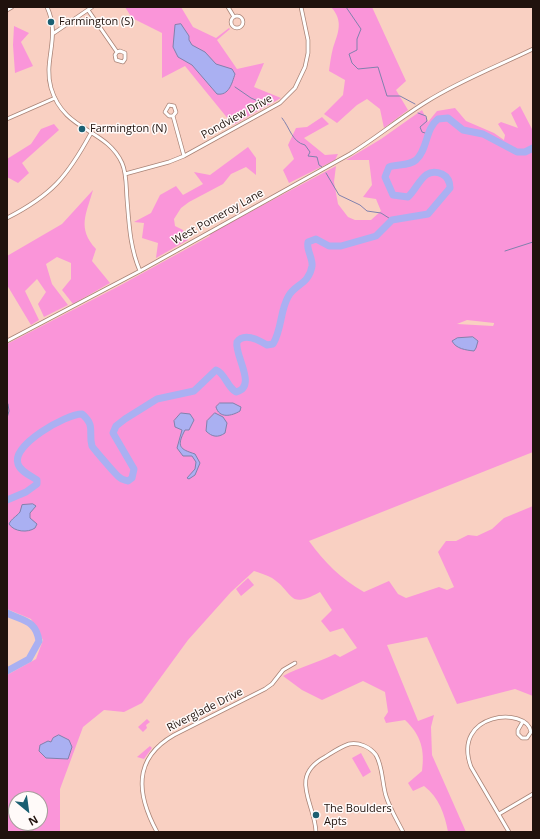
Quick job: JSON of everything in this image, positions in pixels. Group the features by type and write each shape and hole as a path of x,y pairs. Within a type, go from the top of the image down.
{"street":[{"path":"7,10 12,7"},
{"path":"47,7 54,33 49,76 55,98 68,117 104,141 114,150 122,163 125,174 129,236 140,271"},
{"path":"54,33 92,7"},
{"path":"228,7 234,16"},
{"name":"Pondview Drive","path":"125,174 169,162 184,156 280,103 295,88 305,68 308,53 308,40 301,7"},
{"path":"88,10 117,52"},
{"path":"234,16 240,16 243,20 240,27 233,26 231,21 234,16"},
{"name":"West Pomeroy Lane","path":"7,341 140,271 350,154 378,137 432,99 533,49"},
{"path":"7,119 55,98"},
{"path":"172,116 184,156"},
{"path":"7,218 29,207 59,183 77,159 91,133"},
{"name":"Riverglade Drive","path":"157,832 145,807 142,789 145,768 155,751 163,742 176,733 269,686 283,670 295,663"},
{"path":"509,832 471,767 468,754 469,742 476,728 493,718 508,717 522,723 531,731 529,736 525,738 520,736 518,733 522,723"},
{"path":"316,832 315,820 305,790 306,778 315,763 340,748 354,744 368,747 374,752 378,760 386,798 403,832"},
{"path":"499,814 533,794"}],"shaded area":[{"path":"125,7 181,7 193,27 216,38 229,28 230,29 217,40 237,69 264,63 254,87 281,98 233,125 185,66 162,78 162,33 132,18"},
{"path":"331,7 372,7 406,81 396,90 408,110 384,128 380,109 367,99 357,105 337,123 324,114 343,95 345,80 329,71 332,51 339,27 338,17"},
{"path":"14,26 29,33 21,42 33,66 15,73 13,45"},
{"path":"520,106 533,131 533,452 309,541 334,570 364,592 389,581 398,594 406,598 439,587 447,590 454,587 438,552 446,541 456,541 468,535 477,536 492,529 504,518 533,506 533,696 515,689 457,704 427,637 387,645 418,721 434,715 431,727 432,755 466,832 448,832 443,813 434,795 424,786 413,791 408,783 422,771 423,756 421,743 415,731 405,720 386,723 384,718 388,712 385,692 363,681 322,700 302,690 283,676 335,654 340,657 357,648 343,628 330,632 321,621 332,610 320,592 302,600 296,599 272,578 254,571 231,592 188,640 142,703 124,712 104,710 83,727 60,789 60,832 7,832 7,675 36,659 43,640 31,619 7,609 7,344 119,286 210,236 209,234 336,166 334,182 338,204 348,217 355,220 371,220 381,211 376,199 363,197 372,185 369,160 346,160 381,139 422,110 428,122 437,111 455,108 466,121 494,133 504,140 505,135 498,124 501,122 518,128 511,113","holes":["467,320 494,323 493,326 457,324"]},
{"path":"322,117 329,124 304,138 325,155 338,154 335,160 289,183 283,170 294,159 288,145 296,128 307,127"},
{"path":"54,124 59,130 22,163 29,173 18,183 7,177 7,159 31,144 41,129"},
{"path":"248,147 256,158 256,175 246,167 231,174 223,184 189,202 181,208 174,219 175,226 183,230 188,240 156,258 158,243 142,238 144,223 134,222 151,213 160,195 176,186 183,195 203,184 194,172 210,175"},
{"path":"93,190 86,214 85,228 90,241 96,249 92,261 110,283 73,304 62,290 71,279 71,263 57,257 46,264 52,284 68,305 44,317 38,304 46,292 37,279 25,291 39,320 31,325 7,285 7,256 62,224"},
{"path":"248,578 254,585 241,596 236,589"},
{"path":"147,719 150,722 146,725 147,728 143,732 138,727"},
{"path":"150,746 152,748 144,759 137,757"},
{"path":"361,753 371,772 363,777 352,758"}],"water":[{"path":"181,24 189,36 189,40 192,45 205,52 216,64 232,69 235,74 233,81 224,93 217,94 192,65 178,57 173,47 175,25"},
{"path":"473,337 478,341 474,351 465,350 456,346 452,341 457,338"},
{"path":"220,403 233,403 241,407 240,411 230,415 223,415 216,407"},
{"path":"181,413 190,414 194,420 189,430 185,430 180,444 186,451 195,454 200,463 195,475 189,479 187,478 195,469 196,462 192,456 183,456 177,448 182,430 175,427 174,421"},
{"path":"215,413 223,417 227,423 225,433 222,435 213,436 206,431 207,421"},
{"path":"33,504 36,506 30,513 30,518 37,524 35,528 29,531 21,531 11,527 9,524 11,520 20,512 22,505"},
{"path":"59,735 69,740 72,747 68,759 46,758 39,751 40,745 48,741 51,742 53,738"}],"waterway":[{"path":"346,7 361,29 357,39 357,50 349,54 352,63 358,69 378,67 387,96 400,96 415,104"},
{"path":"235,87 251,98 267,105"},
{"path":"418,113 426,116 427,121 420,127 422,132 428,134"},
{"path":"282,118 294,138 305,145 310,152 308,156 317,157 319,165 322,167"},
{"path":"7,500 26,492 37,484 37,480 19,467 18,456 23,448 41,432 64,419 82,414 89,422 92,446 121,479 128,481 132,478 134,469 113,433 116,426 157,399 194,391 216,370 222,374 233,390 236,392 242,389 245,384 245,377 237,348 237,342 240,339 247,337 256,339 267,345 273,344 278,332 285,302 294,289 305,281 310,272 312,263 308,242 316,239 329,246 341,246 376,236 392,220 428,214 450,188 450,184 446,177 436,172 426,175 408,197 393,195 385,177 389,167 410,163 416,160 423,150 431,128 438,119 448,118 463,130 483,134 517,152 525,152 533,148"},
{"path":"326,173 339,195 360,205 367,211 381,213 392,220"},
{"path":"505,251 533,242"},
{"path":"7,418 9,411 8,404"},
{"path":"7,613 32,625 39,641 29,659 7,671"}],"place":[{"name":"Farmington (S)","path":"51,22"},
{"name":"Farmington (N)","path":"82,129"},
{"name":"The Boulders Apts","path":"316,815"}]}
